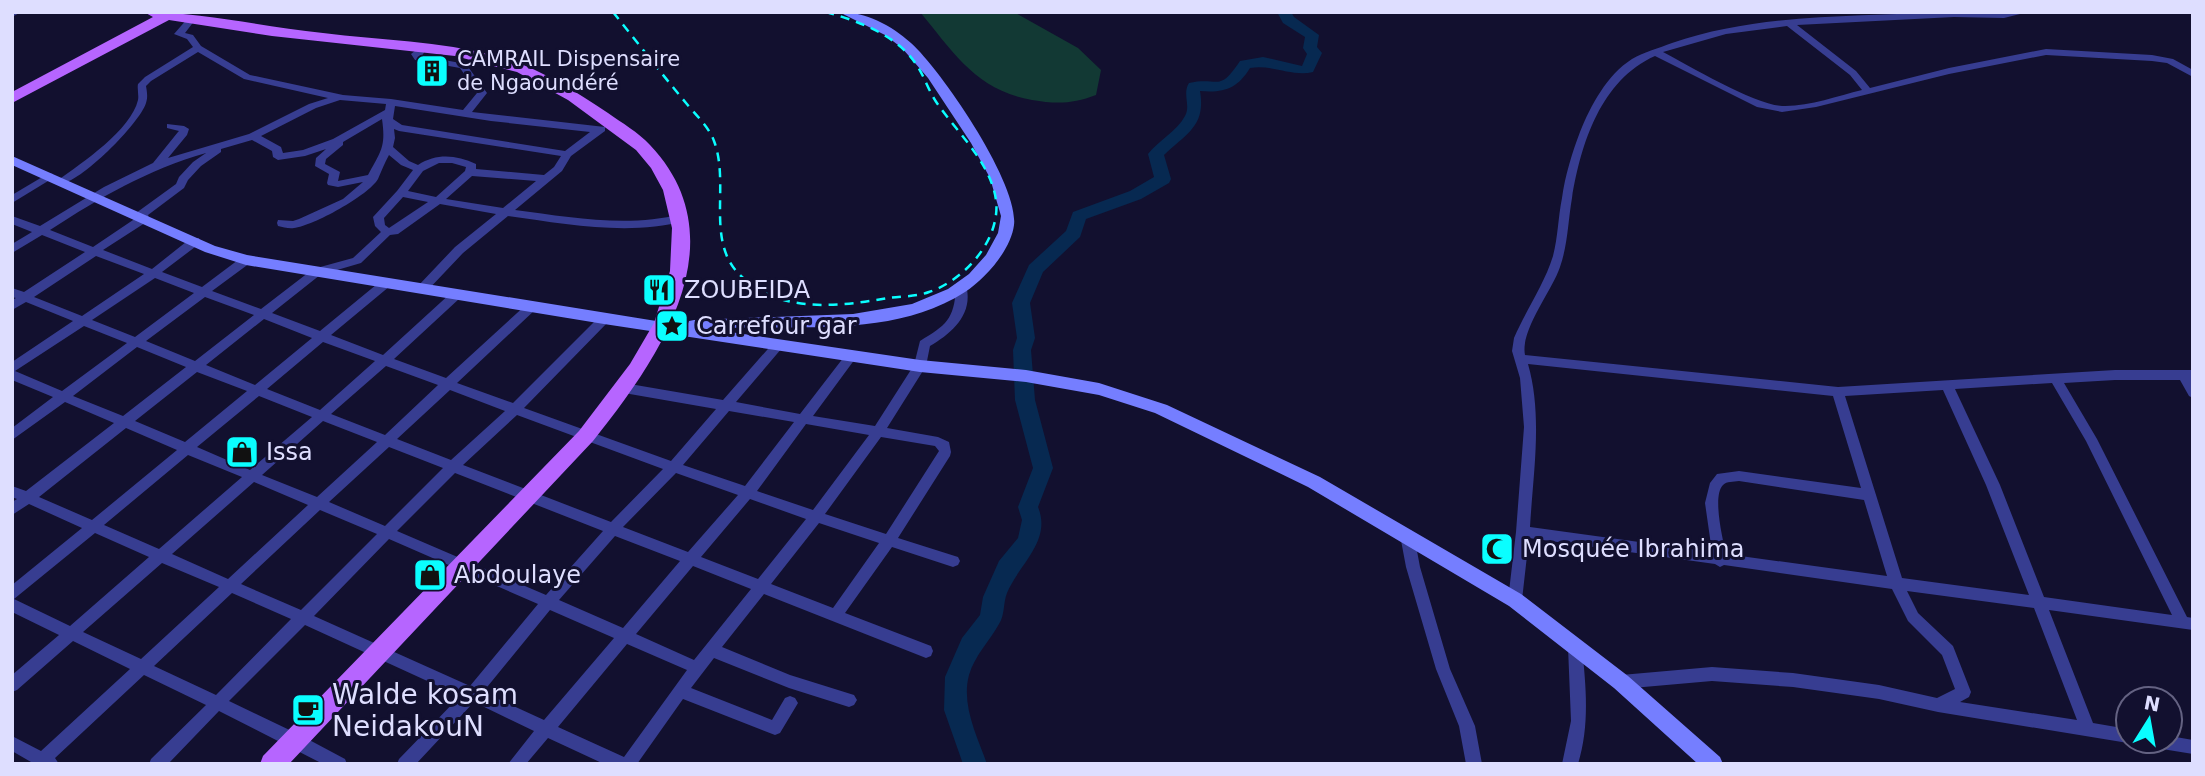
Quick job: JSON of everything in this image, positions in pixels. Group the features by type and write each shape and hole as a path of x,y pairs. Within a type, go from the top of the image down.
{"main road":[{"path":"12,98 159,14 489,58 525,68 552,81 606,127 643,147 673,194 681,218 681,263 675,295 664,328 624,388 586,436 527,494 272,764"}],"street":[{"path":"664,328 700,324 866,321 901,314 962,288 991,261 1007,226 1004,196 979,145 924,61 901,40 869,20 845,12"},
{"path":"1515,600 1530,427 1522,359 1518,351 1520,338 1555,266 1565,233 1566,201 1571,176 1592,118 1603,95 1626,68 1637,58 1685,40 1788,22 1945,15 1997,16 2024,12"},
{"path":"191,20 179,34 190,37 198,47 247,77 343,98 391,102 465,114 606,127"},
{"path":"1788,22 1853,73 1869,92"},
{"path":"12,200 96,159 134,117 143,100 141,86 198,47"},
{"path":"421,49 416,54 418,58 463,66 482,93 465,114"},
{"path":"1655,52 1744,97 1775,108 1816,104 1949,71 2046,52 2090,53 2170,61 2189,58"},
{"path":"2170,61 2193,74"},
{"path":"12,249 94,195 158,165 253,136 277,126 305,107 343,98"},
{"path":"366,99 381,105 387,117 399,128 567,154"},
{"path":"282,223 303,222 346,201 374,177 388,148 387,117 391,102"},
{"path":"253,136 276,149 279,152 278,158 304,153 337,141 387,117"},
{"path":"158,165 183,133 184,129 171,125"},
{"path":"422,289 459,250 558,169 567,154 606,127"},
{"path":"337,141 340,142 321,158 320,166 335,172 332,183 374,177"},
{"path":"12,306 18,295 96,251 142,217 180,186 183,178 197,164 229,142"},
{"path":"388,148 405,163 419,169"},
{"path":"447,159 472,166 470,172 438,201 394,232 387,232 380,226 378,217 419,169 435,160 447,159"},
{"path":"12,160 195,242 246,260 604,319 851,356 920,366 1019,375 1099,389 1183,417 1314,482 1515,600 1620,682 1713,764"},
{"path":"470,172 545,180"},
{"path":"401,193 507,212 623,225 672,223 681,218"},
{"path":"12,220 514,410 816,517 953,561"},
{"path":"12,510 317,272 345,267 361,260 387,232"},
{"path":"12,368 154,273 195,242"},
{"path":"12,435 246,260"},
{"path":"12,594 386,283"},
{"path":"628,764 697,668 816,517 877,433 920,366 924,344 948,330 961,313 962,288"},
{"path":"18,295 926,651"},
{"path":"12,685 456,295"},
{"path":"12,743 44,762 142,667 532,306"},
{"path":"157,764 453,466 514,410 604,319"},
{"path":"405,764 472,694 548,602 613,528 673,467 778,345"},
{"path":"516,764 748,492 851,356"},
{"path":"1522,359 1838,392 2115,375 2188,375 2193,393"},
{"path":"12,376 462,564 697,668"},
{"path":"2056,380 2091,439 2188,623"},
{"path":"1947,386 1993,485 2088,730"},
{"path":"624,388 938,442 944,446 945,452 890,539 836,615"},
{"path":"1838,392 1896,582 1913,617 1948,652 1964,692 1938,705"},
{"path":"1720,561 1711,496 1713,485 1721,478 1739,476 1870,495"},
{"path":"12,491 380,651 621,764"},
{"path":"1523,532 2188,623"},
{"path":"1407,535 1413,567 1443,668 1467,726 1474,764"},
{"path":"12,605 295,740 339,764"},
{"path":"1570,764 1576,746 1580,708 1575,647"},
{"path":"712,650 789,681 849,699"},
{"path":"1620,682 1712,674 1793,680 1879,692 1938,705 2114,734"},
{"path":"680,691 775,728 790,703"}],"green space":[{"path":"920,12 1014,12 1078,48 1101,70 1096,95 1072,102 1049,102 1013,95 996,88 968,68"}],"waterway":[{"path":"975,764 956,710 957,677 970,645 991,618 994,597 1007,568 1028,542 1033,520 1028,507 1043,468 1025,400 1022,350 1026,338 1021,303 1035,269 1074,233 1079,216 1136,195 1163,179 1156,154 1192,119 1195,108 1192,90 1194,86 1226,86 1235,79 1245,64 1263,61 1308,69 1315,53 1310,48 1312,35 1288,20 1284,12"}],"railway":[{"path":"613,12 712,136 720,175 723,244 728,259 738,273 753,286 770,295 808,304 849,304 929,292 967,268 986,243 996,215 993,187 981,162 936,101 908,54 876,30 826,12"}],"place":[{"name":"CAMRAIL Dispensaire de Ngaoundéré","path":"432,71"},
{"name":"ZOUBEIDA","path":"659,290"},
{"name":"Carrefour gar","path":"672,326"},
{"name":"Issa","path":"242,452"},
{"name":"Mosquée Ibrahima","path":"1497,549"},
{"name":"Abdoulaye","path":"430,575"},
{"name":"Walde kosam NeidakouN","path":"308,710"}]}
